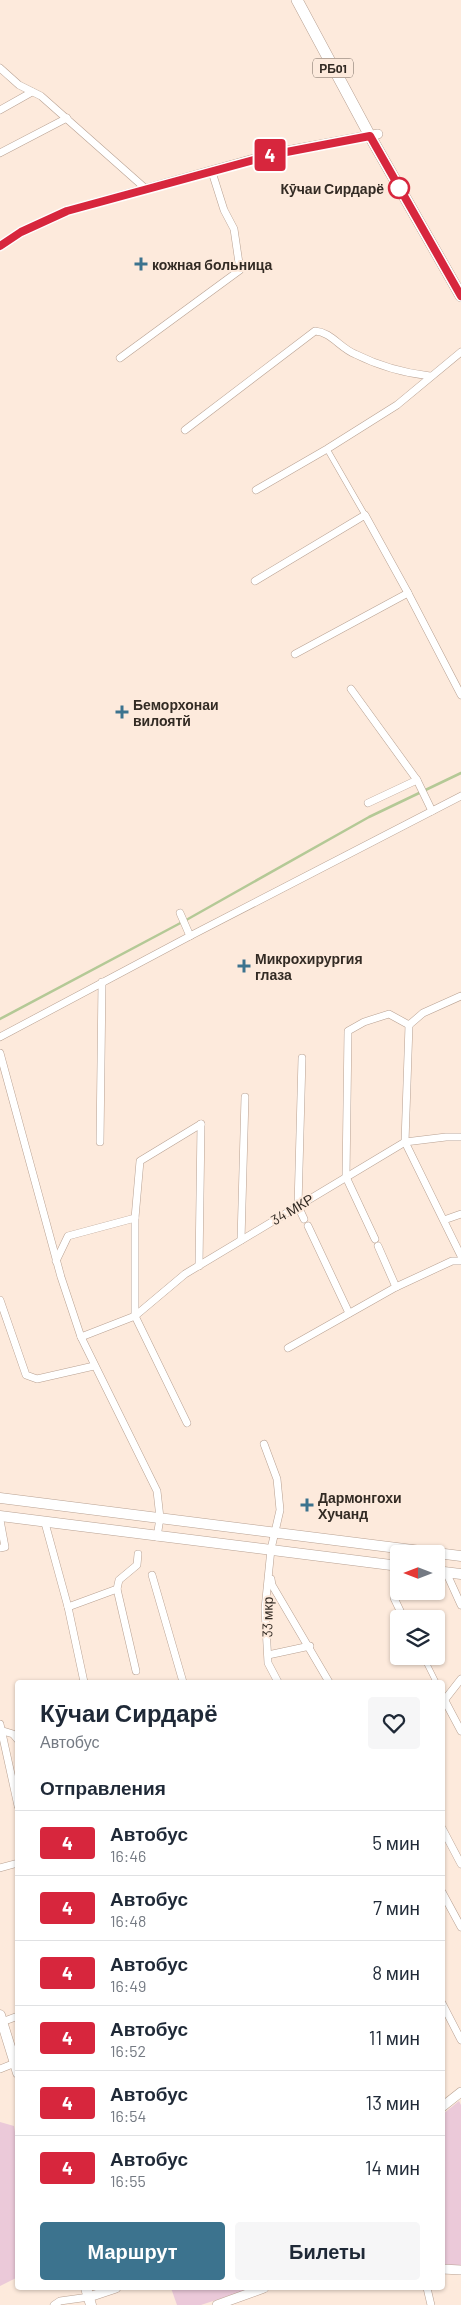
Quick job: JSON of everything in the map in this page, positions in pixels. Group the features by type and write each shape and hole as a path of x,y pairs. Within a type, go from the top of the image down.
{"highway":[{"name":"РБ01","path":"297,0 461,282"},
{"name":"РБ01","path":"304,0 461,296"}],"main road":[{"path":"0,1498 276,1531 461,1556"},
{"path":"0,1516 390,1565"},
{"path":"445,1572 461,1574"},
{"path":"1,2018 15,2065"}],"street":[{"path":"0,68 32,92 41,96 146,189"},
{"path":"0,110 32,92"},
{"path":"0,153 67,118"},
{"path":"0,246 21,232 67,211 276,154 374,135"},
{"path":"120,358 240,270 234,229 224,210 212,172"},
{"path":"185,430 315,331 327,333 340,347 355,355 403,373 430,376"},
{"path":"256,490 397,406 430,376 461,352"},
{"path":"327,449 408,593 461,695"},
{"path":"255,581 364,515"},
{"path":"295,654 408,593"},
{"path":"351,689 417,780 432,811"},
{"path":"368,803 417,780"},
{"path":"0,1037 461,796"},
{"path":"180,913 190,936"},
{"path":"100,1142 102,982"},
{"path":"461,996 423,1013 409,1025 405,1142 461,1256"},
{"path":"396,1287 346,1177 348,1031 364,1022 389,1014 409,1025"},
{"path":"0,1053 56,1260 81,1337 157,1492 160,1518 157,1537"},
{"path":"302,1058 298,1206 349,1313"},
{"path":"242,1240 246,1096"},
{"path":"187,1423 135,1316 134,1218 140,1161 201,1124 199,1266"},
{"path":"405,1142 461,1137"},
{"name":"34 МКР","path":"81,1337 135,1316 185,1274 405,1142"},
{"path":"444,1220 461,1214"},
{"path":"56,1260 68,1236 134,1218"},
{"path":"288,1348 396,1287 452,1261 461,1261"},
{"path":"0,1300 26,1375 37,1379 94,1366"},
{"path":"264,1444 277,1479 280,1510 276,1531"},
{"path":"0,1520 5,1547 0,1548"},
{"path":"44,1523 68,1607 84,1680"},
{"name":"33 мкр","path":"276,1531 271,1549 265,1609 268,1663 277,1680"},
{"path":"136,1671 117,1589 118,1580 137,1565 138,1554"},
{"path":"270,1568 272,1585 310,1646 328,1680"},
{"path":"152,1575 182,1680"},
{"path":"445,1578 461,1606"},
{"path":"68,1607 117,1589"},
{"path":"268,1655 310,1646"},
{"path":"428,1665 435,1680"},
{"path":"445,1697 461,1679"},
{"path":"445,1702 461,1730"},
{"path":"0,1728 15,1736"},
{"path":"0,1728 15,1793"},
{"path":"445,1834 461,1864"},
{"path":"0,1868 15,1864"},
{"path":"445,1896 458,1916 461,1927"},
{"path":"445,2009 461,2040"},
{"path":"1,2018 15,2016"},
{"path":"0,2069 15,2068"},
{"path":"445,2105 461,2092"},
{"path":"445,2270 461,2270"},
{"path":"54,2305 60,2301 109,2290"},
{"path":"217,2305 258,2290"},
{"path":"427,2290 431,2305"}],"shaded area":[{"path":"459,2101 461,2105 461,2266 445,2265 445,2112"},
{"path":"0,2122 14,2126 15,2132 15,2278 0,2286"},
{"path":"172,2290 246,2290 201,2305 177,2305"}],"waterway":[{"path":"0,1019 188,919 369,817 461,773"}],"bus line":[{"name":"4","path":"0,246 21,232 67,211 276,154 370,136 461,296"}],"place":[{"name":"Кӯчаи Сирдарё","path":"399,188"},
{"name":"кожная больница","path":"141,264"},
{"name":"Беморхонаи вилоятй","path":"122,712"},
{"name":"Микрохирургия глаза","path":"244,966"},
{"name":"Дармонгохи Хучанд","path":"307,1505"}]}
